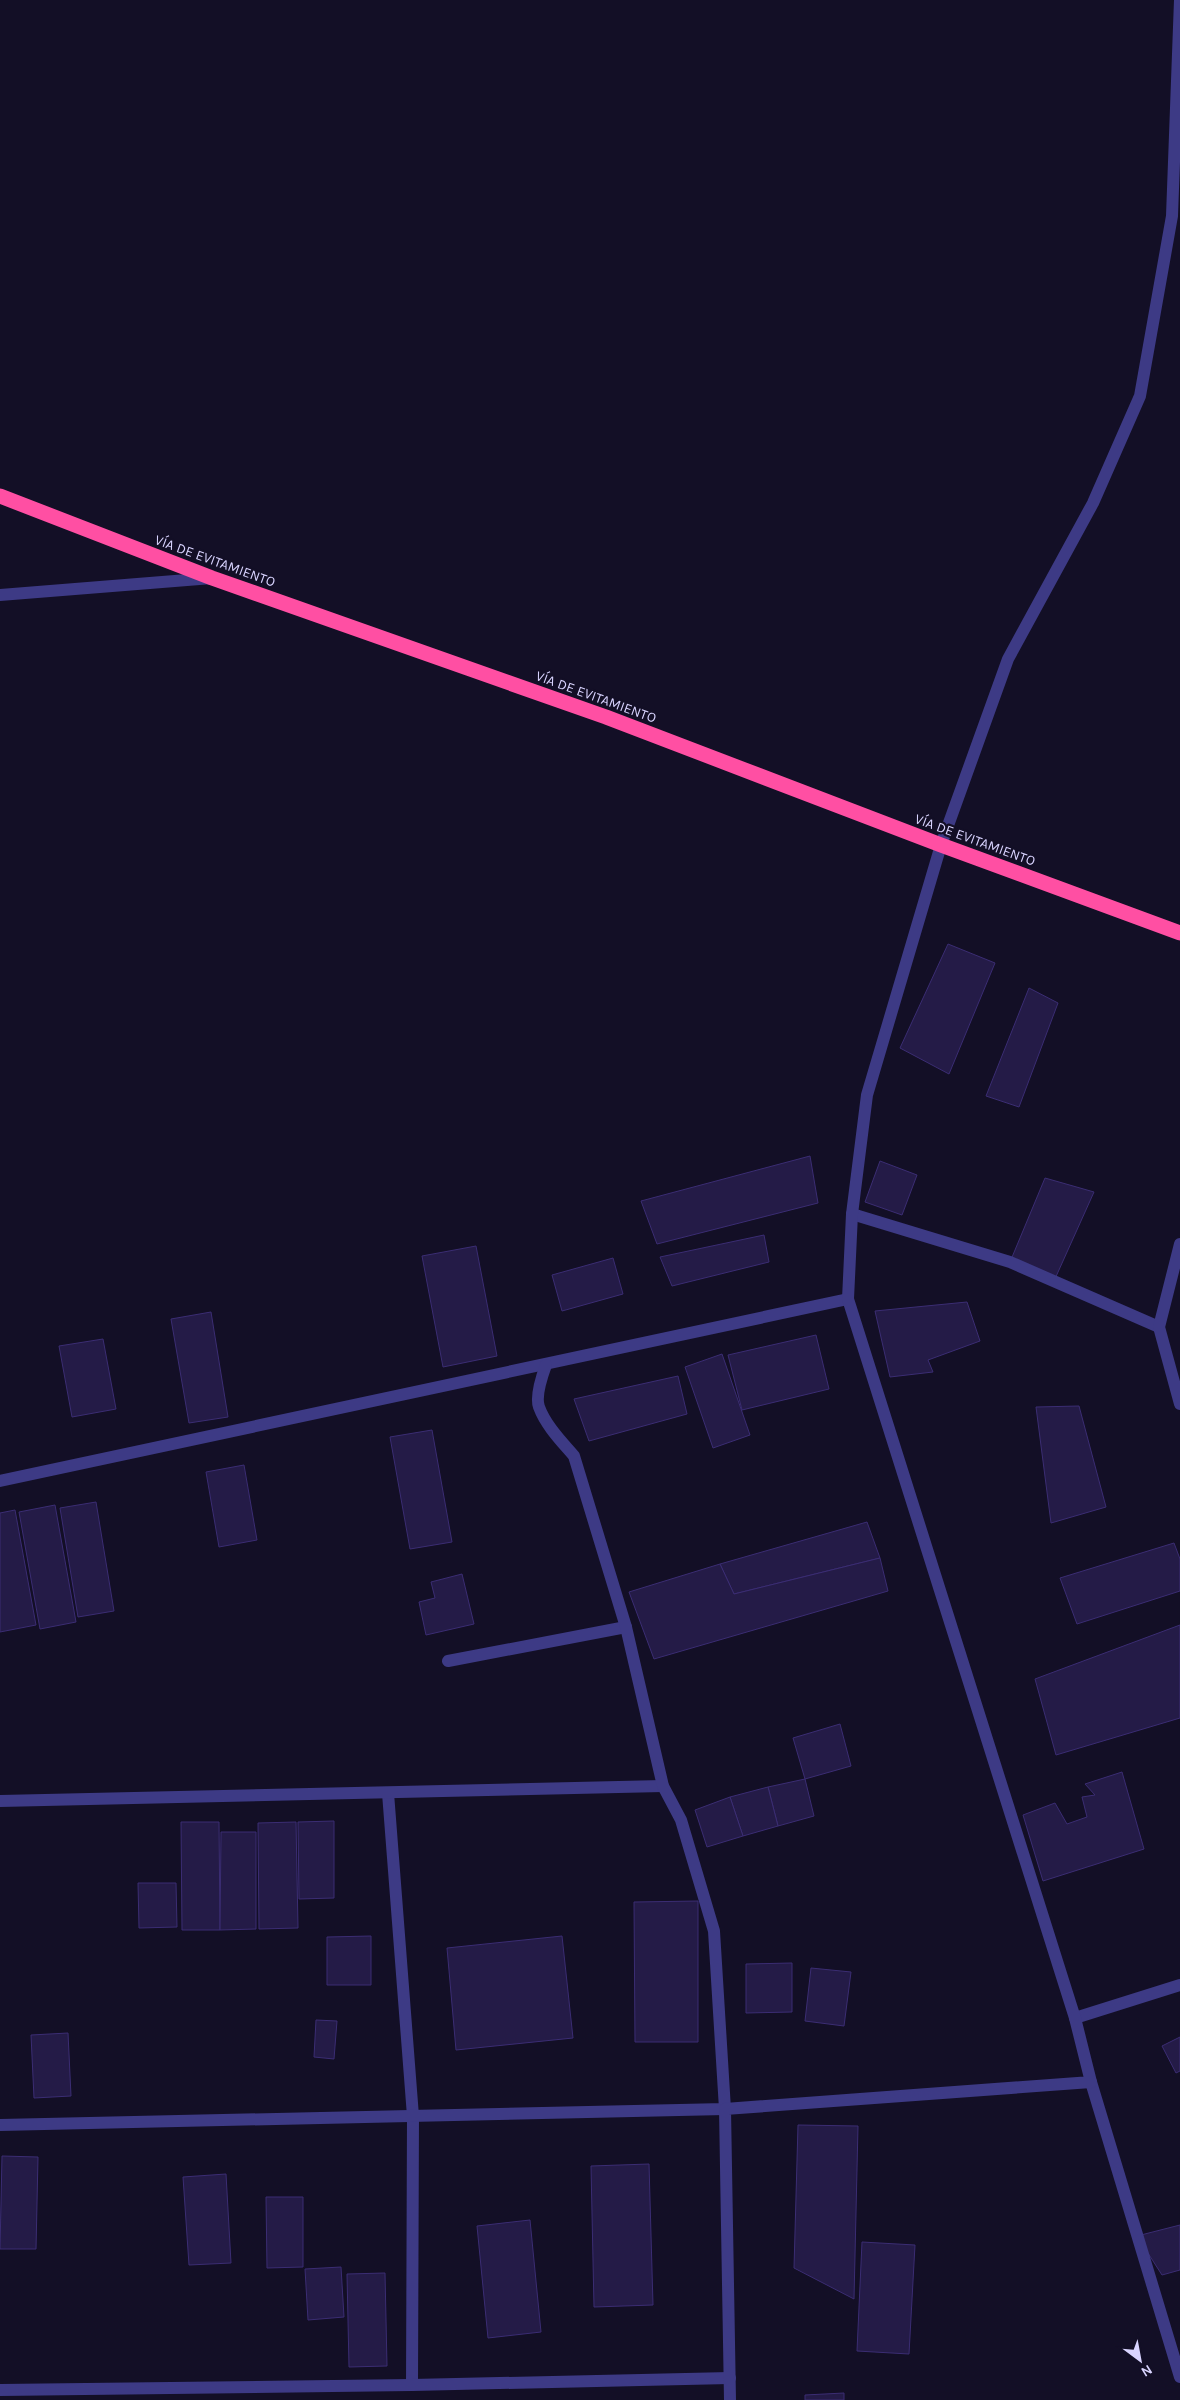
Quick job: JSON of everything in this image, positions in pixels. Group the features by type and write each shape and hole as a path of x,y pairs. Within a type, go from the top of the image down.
{"highway":[{"name":"VÍA DE EVITAMIENTO","path":"0,496 212,578 606,717 1180,933"}],"street":[{"path":"1180,0 1172,216 1140,396 1093,503 1008,659 942,845 867,1095 852,1214 848,1299 1075,2018 1091,2082 1180,2377"},
{"path":"0,595 212,578"},
{"path":"852,1214 1010,1262 1159,1327"},
{"path":"1180,1244 1159,1327 1180,1404"},
{"path":"0,1481 848,1299"},
{"path":"546,1365 540,1380 538,1406 556,1436 574,1456 626,1627 663,1786 681,1820 714,1931 725,2109 730,2400"},
{"path":"448,1661 626,1627"},
{"path":"0,1802 663,1786"},
{"path":"388,1793 413,2116 412,2385"},
{"path":"1075,2018 1180,1986"},
{"path":"0,2125 725,2109 1091,2082"},
{"path":"0,2390 412,2385 730,2378"}],"building":[{"path":"948,944 995,963 949,1074 900,1048"},
{"path":"1029,988 1058,1003 1019,1107 986,1096"},
{"path":"810,1156 818,1203 657,1244 641,1201"},
{"path":"880,1161 917,1175 902,1215 865,1202"},
{"path":"1045,1178 1094,1192 1054,1281 1010,1262"},
{"path":"764,1235 769,1262 672,1286 660,1257"},
{"path":"476,1246 497,1356 443,1367 422,1256"},
{"path":"613,1258 623,1294 562,1311 552,1275"},
{"path":"967,1302 980,1341 928,1360 933,1372 890,1377 875,1311"},
{"path":"211,1312 228,1417 189,1423 171,1319"},
{"path":"816,1335 829,1389 742,1410 728,1355"},
{"path":"103,1339 116,1409 72,1417 59,1346"},
{"path":"722,1354 750,1435 713,1448 685,1367"},
{"path":"678,1376 687,1414 589,1441 574,1399"},
{"path":"1079,1406 1106,1507 1051,1523 1036,1407"},
{"path":"432,1430 452,1542 410,1549 390,1437"},
{"path":"244,1465 257,1540 219,1547 206,1472"},
{"path":"96,1502 114,1611 78,1617 60,1508"},
{"path":"55,1505 76,1622 40,1629 19,1512"},
{"path":"15,1510 36,1625 0,1632 0,1513"},
{"path":"867,1522 880,1558 734,1594 720,1564"},
{"path":"1174,1543 1180,1559 1180,1591 1077,1624 1060,1578"},
{"path":"880,1558 888,1591 654,1659 629,1592 720,1564 734,1594"},
{"path":"462,1574 474,1624 426,1635 419,1602 435,1598 431,1582"},
{"path":"1180,1625 1180,1718 1056,1755 1035,1679"},
{"path":"840,1724 851,1766 805,1779 793,1738"},
{"path":"1122,1772 1144,1849 1043,1881 1023,1815 1055,1803 1067,1824 1087,1817 1082,1797 1095,1795 1085,1784"},
{"path":"805,1779 814,1816 778,1826 768,1787"},
{"path":"768,1787 778,1826 743,1836 730,1797"},
{"path":"730,1797 743,1836 707,1847 695,1810"},
{"path":"334,1821 334,1898 299,1899 298,1822"},
{"path":"181,1822 219,1822 220,1930 182,1930"},
{"path":"296,1822 298,1928 259,1929 258,1823"},
{"path":"221,1832 256,1832 256,1929 220,1930"},
{"path":"138,1883 176,1883 177,1927 139,1928"},
{"path":"698,1901 698,2042 635,2042 634,1902"},
{"path":"371,1936 371,1985 327,1985 327,1937"},
{"path":"562,1936 573,2038 456,2050 447,1948"},
{"path":"792,1963 792,2012 746,2013 746,1964"},
{"path":"811,1968 851,1972 844,2026 805,2021"},
{"path":"316,2020 337,2021 334,2059 314,2057"},
{"path":"68,2033 71,2096 34,2098 31,2035"},
{"path":"1180,2037 1180,2071 1176,2073 1162,2046"},
{"path":"798,2125 858,2126 854,2299 794,2268"},
{"path":"2,2156 38,2157 36,2249 0,2249"},
{"path":"649,2164 653,2305 594,2307 591,2166"},
{"path":"226,2174 231,2263 189,2265 183,2177"},
{"path":"266,2197 303,2197 303,2267 267,2268"},
{"path":"530,2220 541,2332 488,2338 477,2226"},
{"path":"1180,2225 1180,2270 1162,2275 1137,2236"},
{"path":"862,2242 915,2245 909,2354 857,2351"},
{"path":"341,2267 344,2317 308,2320 305,2269"},
{"path":"385,2273 387,2366 349,2367 347,2274"},
{"path":"844,2393 844,2400 805,2400 805,2395"}]}
